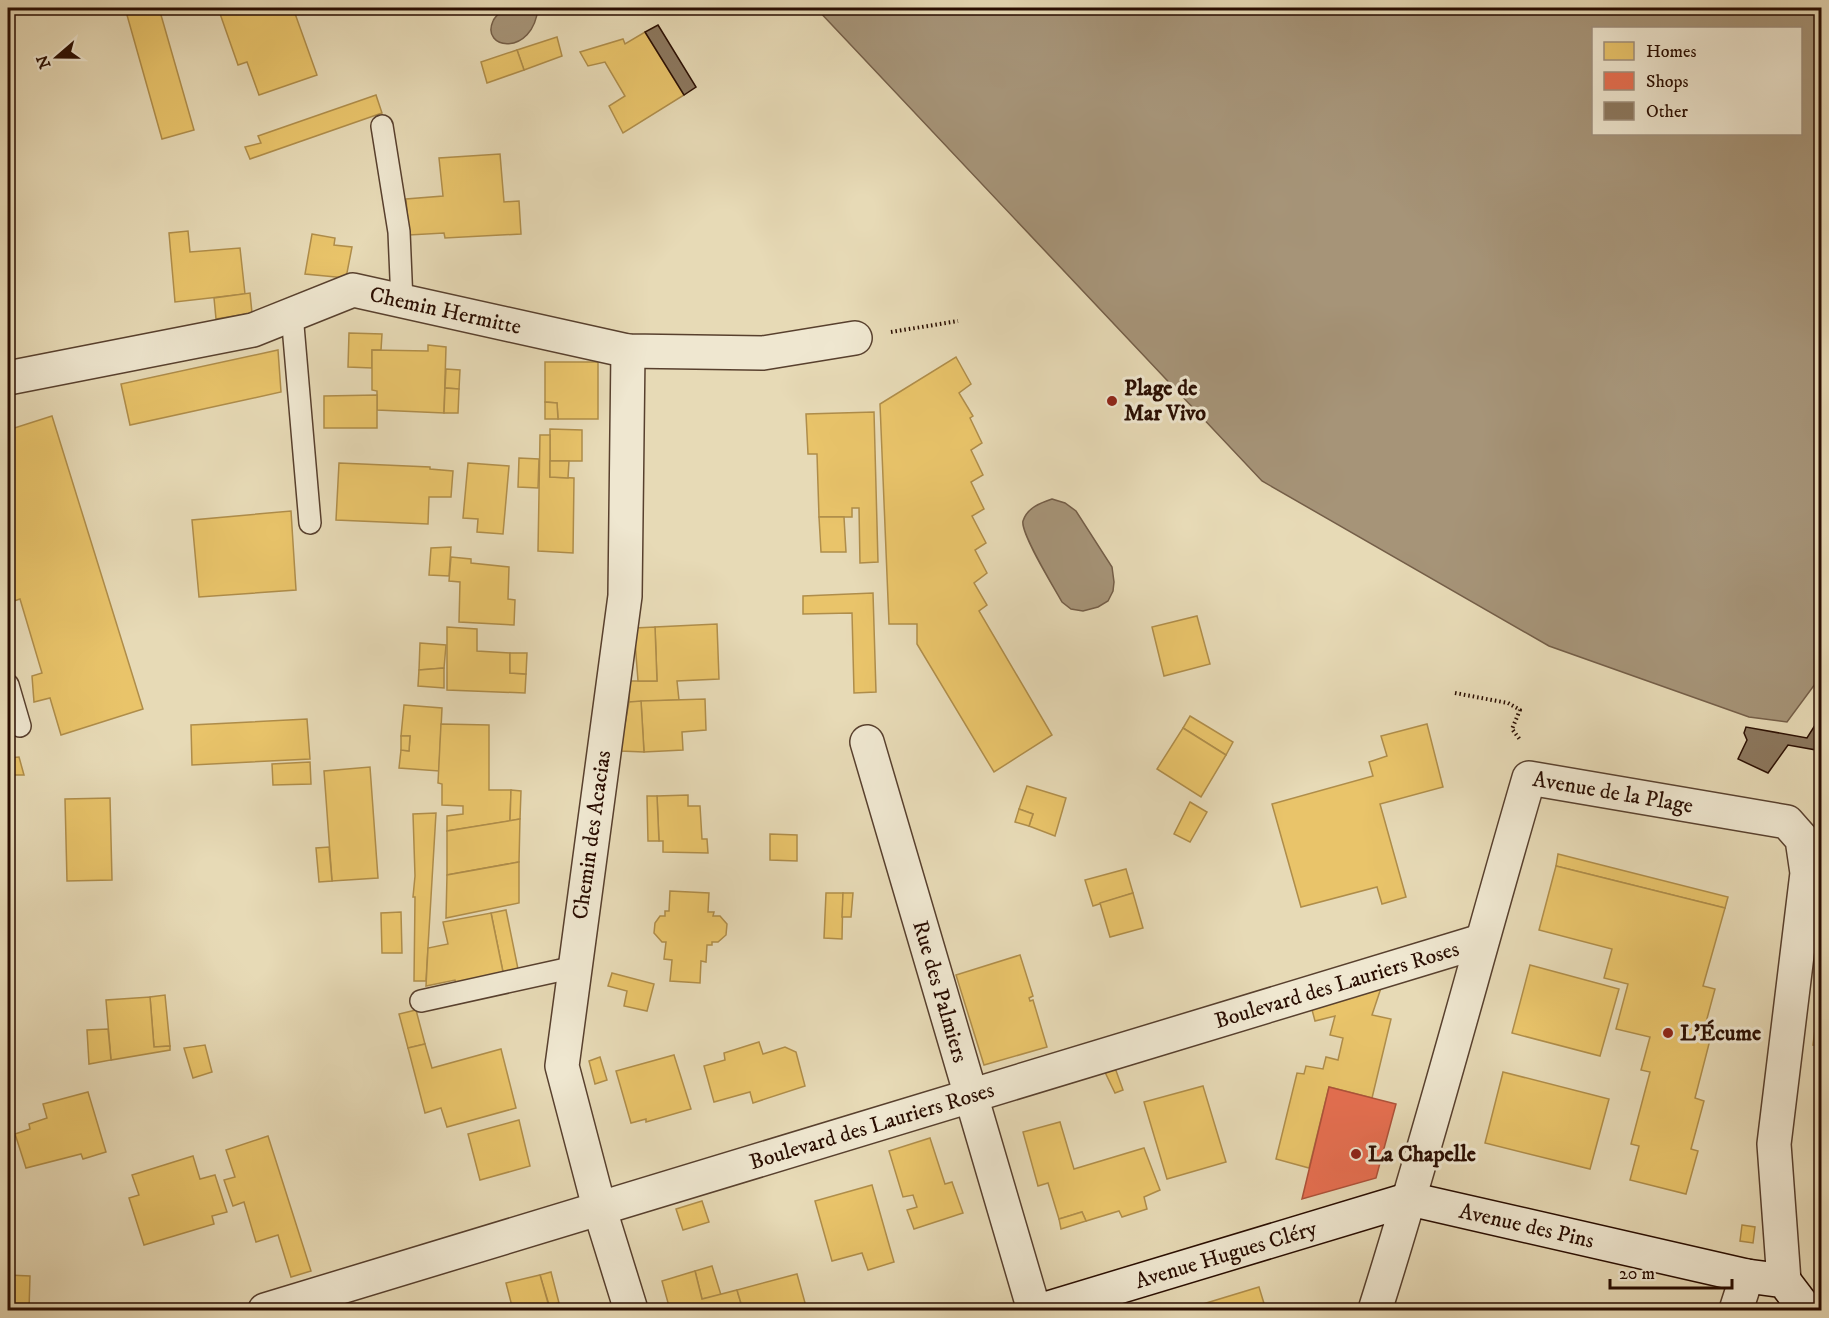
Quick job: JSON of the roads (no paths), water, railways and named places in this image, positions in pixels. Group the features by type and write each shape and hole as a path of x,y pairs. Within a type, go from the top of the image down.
{"street":[{"name":"Chemin Hermitte","path":"8,378 253,330 353,290 628,351 763,353 855,338"},
{"name":"Chemin des Acacias","path":"628,351 625,596 562,1066 599,1208 631,1311"},
{"name":"Rue des Palmiers","path":"867,742 1034,1311"},
{"name":"Avenue de la Plage","path":"1375,1311 1410,1199 1481,941 1529,778 1786,822 1802,839 1807,873 1774,1144 1784,1281"},
{"name":"Boulevard des Lauriers Roses","path":"265,1311 1481,941"},
{"name":"Avenue des Pins","path":"1410,1199 1747,1276 1784,1281"},
{"name":"Avenue Hugues Cléry","path":"1042,1311 1410,1199"},
{"path":"1736,1311 1747,1276"},
{"path":"1784,1281 1806,1311"}],"lane":[{"path":"382,126 399,232 402,302"},
{"path":"292,314 310,523"},
{"path":"8,686 20,726"},
{"path":"421,1001 575,967"}],"place":[{"name":"Plage de Mar Vivo","path":"1112,401"},
{"name":"L'Écume","path":"1668,1033"},
{"name":"La Chapelle","path":"1356,1154"}]}
